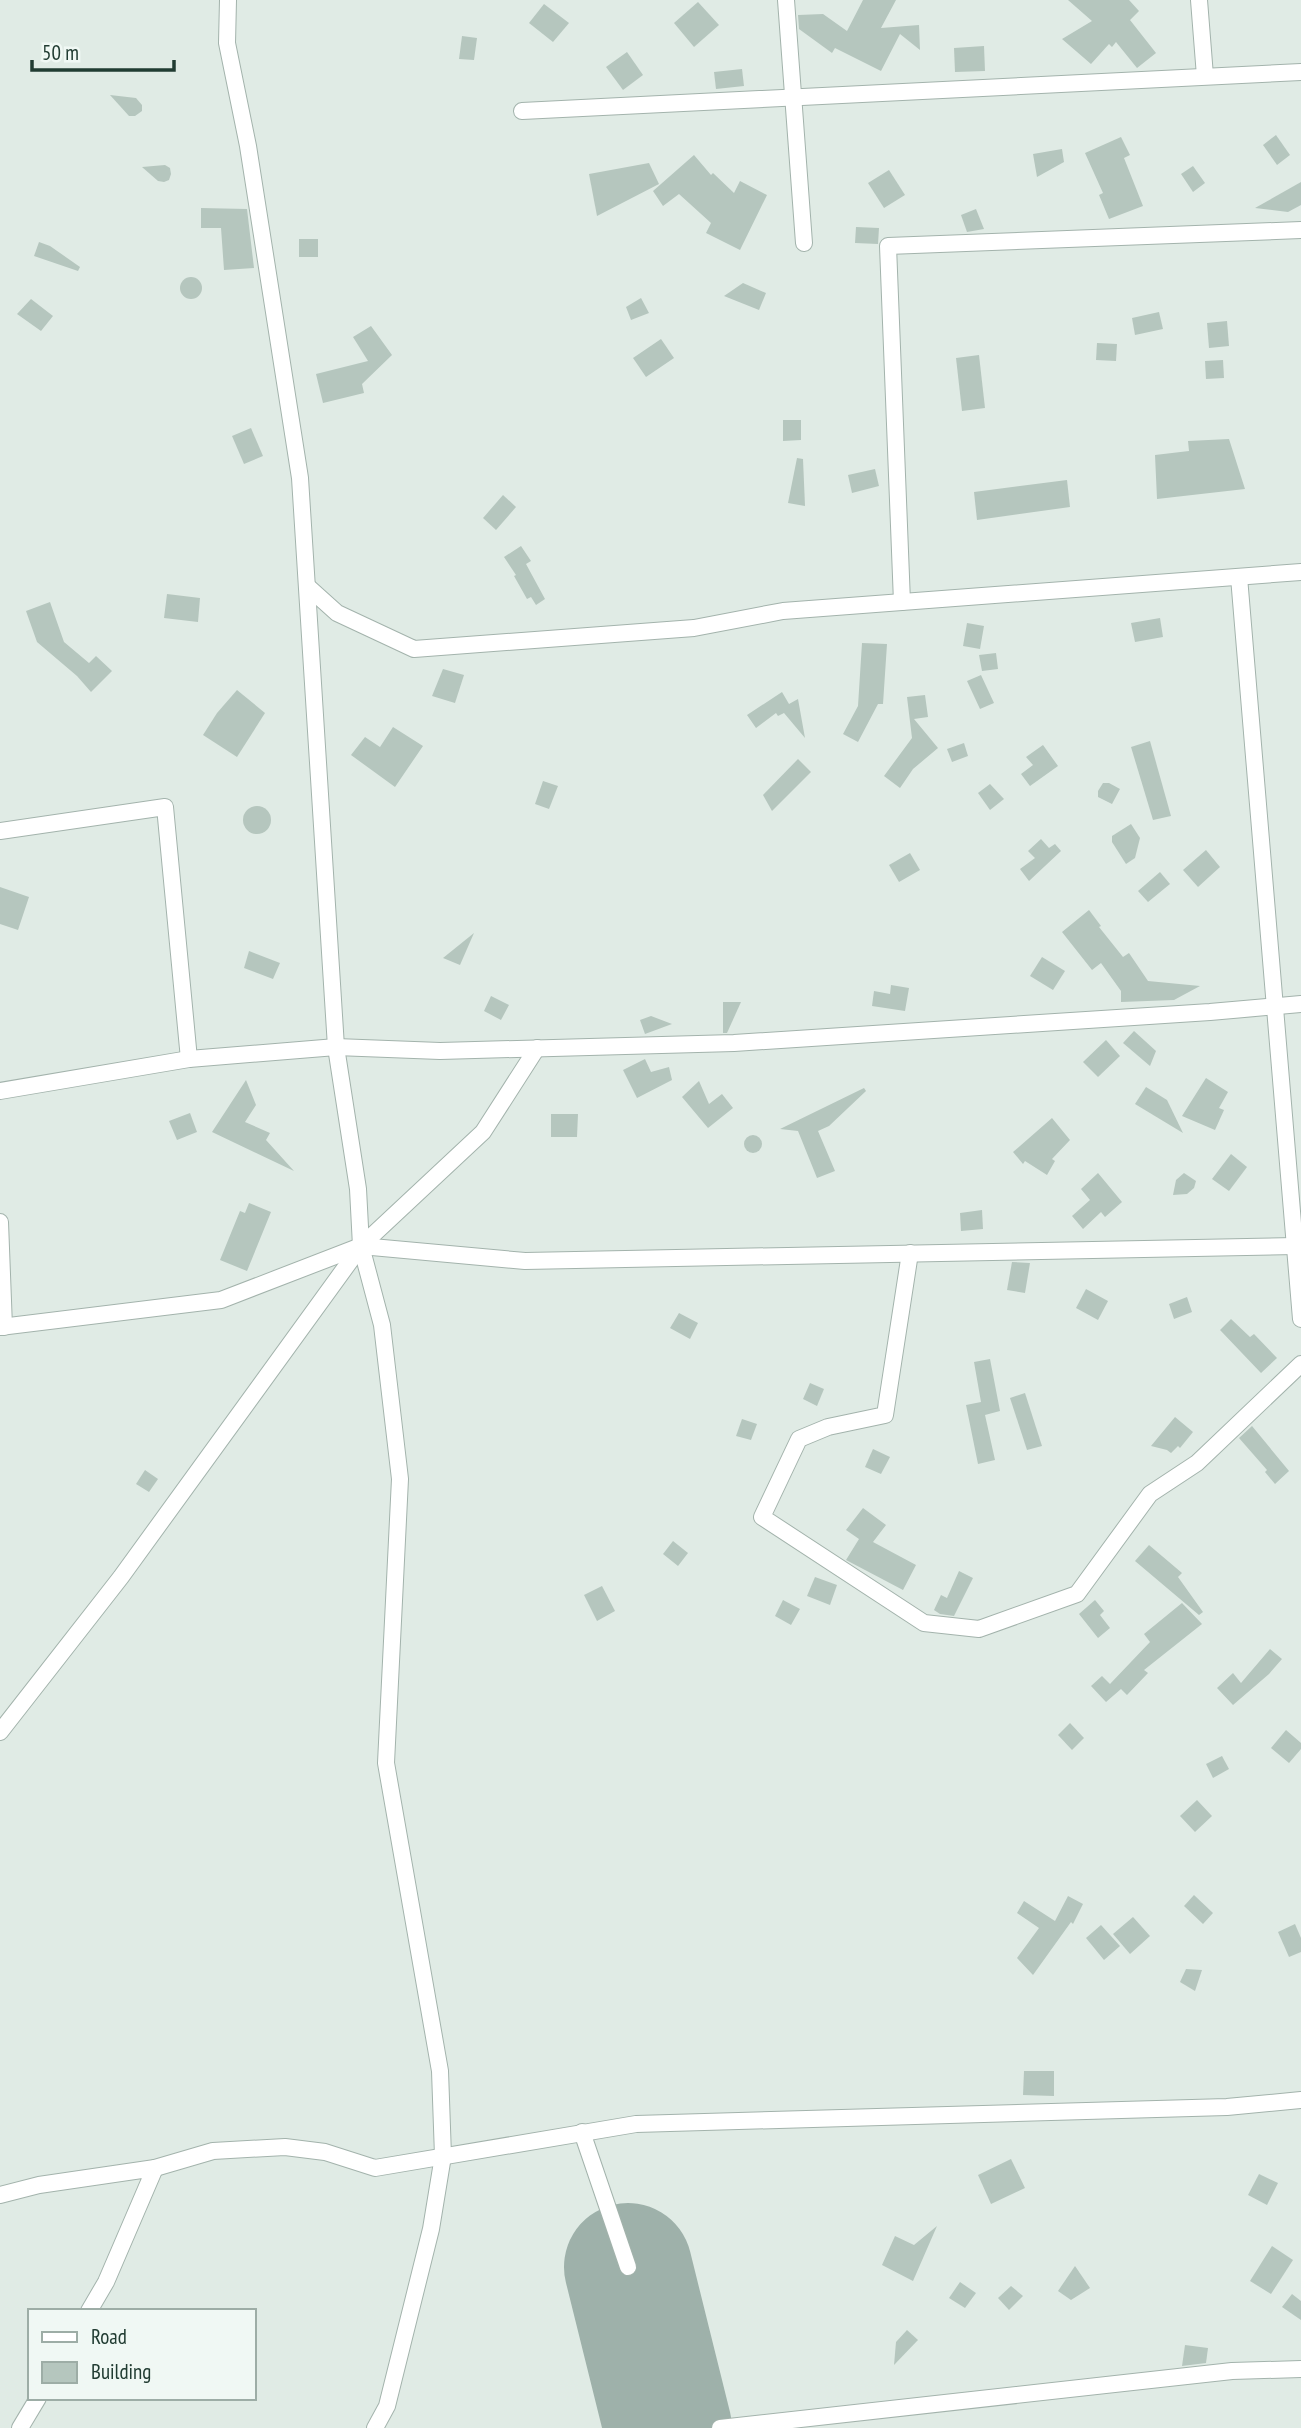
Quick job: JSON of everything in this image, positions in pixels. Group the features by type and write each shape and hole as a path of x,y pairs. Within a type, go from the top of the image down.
{"street":[{"path":"228,0 227,43 248,146 300,478 335,1047 358,1189 361,1246 382,1325 400,1479 386,1763 440,2071 443,2156 431,2229 387,2406 375,2428"},
{"path":"786,0 804,243"},
{"path":"1199,0 1205,76"},
{"path":"522,111 1301,72"},
{"path":"902,602 888,246 1301,230"},
{"path":"307,586 337,613 414,649 694,628 783,611 1301,572"},
{"path":"1239,577 1301,1319"},
{"path":"0,831 166,807 189,1059"},
{"path":"0,1091 189,1059 335,1047 440,1051 748,1042 1301,1004"},
{"path":"0,1732 121,1577 361,1246 484,1132 537,1048"},
{"path":"0,1222 2,1327 221,1300 361,1246 525,1261 1295,1246"},
{"path":"909,1253 886,1415 828,1427 799,1439 762,1517 924,1623 979,1629 1077,1594 1150,1494 1198,1463 1301,1364"},
{"path":"0,2195 38,2185 155,2168 213,2151 285,2147 324,2152 375,2168 636,2124 1227,2107 1301,2099"},
{"path":"582,2132 628,2267"},
{"path":"90,2309 106,2282 155,2168"},
{"path":"720,2428 1232,2371 1301,2370"},
{"path":"20,2428 37,2400"}],"building":[{"path":"863,0 896,0 881,28 919,25 920,50 900,34 881,71 835,48 832,53 799,29 798,15 823,14 847,31"},
{"path":"1068,0 1129,0 1139,11 1130,20 1156,53 1137,68 1116,42 1112,47 1109,44 1091,64 1062,39 1092,21"},
{"path":"698,2 719,25 694,47 674,23"},
{"path":"544,4 569,23 553,42 529,23"},
{"path":"462,36 477,38 474,60 459,59"},
{"path":"984,46 985,71 955,72 954,48"},
{"path":"627,52 643,75 623,90 606,67"},
{"path":"742,69 744,86 716,89 714,72"},
{"path":"110,95 136,98 142,105 142,111 135,116 129,116"},
{"path":"1276,135 1290,155 1277,165 1263,145"},
{"path":"1121,137 1130,155 1124,158 1143,206 1109,219 1099,195 1103,193 1085,153"},
{"path":"1062,149 1064,162 1037,177 1033,154"},
{"path":"694,155 711,175 713,173 734,193 740,181 767,195 740,250 706,233 711,223 679,194 663,206 653,191"},
{"path":"649,163 659,184 597,216 589,174"},
{"path":"165,165 170,168 171,174 169,180 164,182 158,181 142,167"},
{"path":"1193,166 1205,183 1193,192 1181,174"},
{"path":"889,170 905,195 884,208 868,183"},
{"path":"1301,182 1301,205 1288,212 1255,208"},
{"path":"201,208 247,209 254,268 224,270 221,228 201,228"},
{"path":"976,209 984,229 967,232 961,215"},
{"path":"856,227 879,228 878,244 855,243"},
{"path":"299,239 318,239 318,257 299,257"},
{"path":"39,242 50,246 80,267 78,271 34,256"},
{"path":"191,277 199,280 202,288 199,296 191,299 183,296 180,288 183,280"},
{"path":"743,283 766,293 759,310 724,296"},
{"path":"641,298 649,313 631,320 626,307"},
{"path":"31,299 53,316 41,331 17,314"},
{"path":"1159,312 1163,329 1135,335 1132,318"},
{"path":"1227,321 1229,346 1209,348 1207,323"},
{"path":"371,326 392,355 362,384 364,393 323,403 316,374 368,361 353,337"},
{"path":"661,339 674,358 646,377 633,358"},
{"path":"1097,343 1117,344 1116,361 1096,360"},
{"path":"979,355 985,408 962,411 956,358"},
{"path":"1223,360 1224,378 1206,379 1205,361"},
{"path":"783,420 801,420 801,440 783,441"},
{"path":"251,428 263,456 244,464 232,436"},
{"path":"1229,439 1245,489 1157,499 1155,455 1189,451 1188,441"},
{"path":"797,458 803,459 805,506 788,503"},
{"path":"875,469 879,486 852,493 848,475"},
{"path":"1067,480 1070,507 977,520 974,492"},
{"path":"503,495 516,507 496,530 483,518"},
{"path":"521,546 531,561 526,564 545,599 536,605 531,597 527,599 504,557"},
{"path":"167,594 200,598 198,622 164,618"},
{"path":"50,602 64,642 89,663 96,656 112,671 91,692 77,676 37,642 26,611"},
{"path":"1160,618 1163,637 1135,642 1131,623"},
{"path":"967,623 984,626 980,649 963,646"},
{"path":"862,643 887,644 883,704 878,704 858,742 843,734 858,706"},
{"path":"996,653 998,669 982,671 979,655"},
{"path":"443,669 464,675 455,703 432,696"},
{"path":"981,675 994,703 980,709 967,681"},
{"path":"237,690 265,713 237,757 203,735"},
{"path":"782,692 789,704 798,699 805,738 784,713 778,716 776,713 756,728 747,715"},
{"path":"925,695 928,717 914,719 938,748 913,769 900,788 884,776 912,738 907,697"},
{"path":"393,727 423,746 395,787 351,755 365,737 380,747"},
{"path":"1150,741 1171,816 1153,820 1131,747"},
{"path":"964,743 968,756 952,762 947,749"},
{"path":"1043,745 1058,766 1030,786 1021,774 1033,765 1026,757"},
{"path":"798,759 811,772 772,811 763,795"},
{"path":"543,781 558,786 549,809 535,804"},
{"path":"1103,783 1120,789 1112,804 1098,797"},
{"path":"990,784 1004,799 990,810 978,793"},
{"path":"257,806 267,810 271,820 267,830 257,834 247,830 243,820 247,810"},
{"path":"1131,824 1140,838 1135,858 1126,864 1112,842 1112,836"},
{"path":"1041,839 1049,848 1055,844 1061,851 1029,881 1020,869 1035,858 1028,851"},
{"path":"1206,850 1220,867 1198,887 1183,870"},
{"path":"910,853 920,870 899,882 889,865"},
{"path":"1160,872 1170,884 1148,902 1138,891"},
{"path":"0,887 29,897 18,930 0,924"},
{"path":"1089,910 1123,957 1129,953 1148,981 1200,986 1174,1000 1121,1002 1121,991 1101,963 1092,970 1062,932"},
{"path":"474,933 460,965 443,958"},
{"path":"249,951 280,963 273,979 244,968"},
{"path":"1042,957 1065,971 1053,990 1030,976"},
{"path":"891,985 909,988 905,1011 872,1006 874,991 890,994"},
{"path":"491,996 509,1005 501,1020 484,1011"},
{"path":"723,1002 741,1002 727,1033 723,1033"},
{"path":"651,1016 672,1024 645,1034 640,1020"},
{"path":"1134,1031 1156,1051 1150,1066 1123,1043"},
{"path":"1106,1040 1120,1056 1098,1077 1083,1062"},
{"path":"645,1059 651,1072 669,1067 672,1080 637,1098 623,1070"},
{"path":"1206,1078 1228,1092 1219,1108 1224,1110 1215,1130 1182,1116"},
{"path":"246,1080 256,1105 245,1122 270,1133 266,1140 294,1171 212,1132"},
{"path":"699,1081 709,1104 722,1094 733,1108 708,1128 682,1097"},
{"path":"1146,1087 1167,1100 1183,1133 1135,1104"},
{"path":"864,1088 866,1091 829,1126 818,1131 835,1171 817,1178 798,1131 780,1129"},
{"path":"190,1113 197,1132 177,1140 169,1121"},
{"path":"551,1114 578,1114 577,1137 551,1137"},
{"path":"1052,1118 1070,1140 1052,1159 1055,1161 1047,1175 1025,1161 1023,1164 1013,1152"},
{"path":"749,1135 757,1135 762,1144 760,1151 749,1153 744,1148 744,1140"},
{"path":"1231,1154 1247,1167 1229,1191 1212,1179"},
{"path":"1098,1173 1122,1202 1105,1217 1101,1212 1083,1229 1072,1216 1090,1200 1081,1189"},
{"path":"1184,1173 1196,1181 1194,1188 1187,1194 1173,1195 1176,1180"},
{"path":"249,1203 271,1212 247,1271 220,1260 240,1211 245,1213"},
{"path":"982,1210 983,1229 961,1231 960,1213"},
{"path":"1012,1262 1030,1263 1025,1293 1007,1290"},
{"path":"1086,1289 1108,1301 1098,1320 1076,1308"},
{"path":"1187,1297 1192,1312 1174,1319 1169,1304"},
{"path":"679,1313 698,1323 690,1339 670,1328"},
{"path":"1231,1319 1250,1337 1254,1334 1277,1358 1261,1373 1220,1330"},
{"path":"990,1359 1000,1411 985,1415 995,1460 978,1464 966,1405 981,1402 974,1362"},
{"path":"810,1383 824,1389 817,1406 803,1399"},
{"path":"1025,1393 1042,1446 1027,1450 1010,1398"},
{"path":"1175,1417 1193,1432 1180,1448 1178,1446 1171,1453 1151,1446"},
{"path":"742,1419 757,1424 751,1440 736,1436"},
{"path":"1252,1426 1289,1471 1275,1484 1265,1472 1267,1470 1239,1438"},
{"path":"873,1449 890,1457 881,1474 865,1467"},
{"path":"145,1470 158,1479 149,1492 136,1484"},
{"path":"863,1508 886,1525 873,1542 916,1565 903,1590 846,1560 859,1539 846,1530"},
{"path":"673,1541 688,1553 678,1566 663,1554"},
{"path":"1149,1545 1182,1573 1178,1577 1203,1612 1199,1615 1135,1561"},
{"path":"959,1571 973,1578 954,1616 940,1614 934,1610 941,1595 947,1598"},
{"path":"815,1577 837,1585 830,1605 807,1596"},
{"path":"602,1586 615,1611 597,1621 584,1595"},
{"path":"783,1600 800,1609 791,1625 775,1616"},
{"path":"1095,1600 1104,1611 1100,1615 1110,1628 1098,1638 1079,1614"},
{"path":"1182,1603 1202,1624 1144,1670 1148,1673 1127,1695 1121,1689 1106,1702 1091,1686 1102,1676 1110,1684 1150,1642 1144,1634"},
{"path":"1270,1649 1282,1659 1233,1705 1217,1688 1233,1673 1241,1683"},
{"path":"1070,1723 1084,1738 1072,1750 1058,1735"},
{"path":"1286,1730 1301,1743 1301,1749 1289,1763 1271,1748"},
{"path":"1222,1756 1229,1769 1213,1778 1206,1764"},
{"path":"1197,1800 1212,1816 1195,1832 1180,1816"},
{"path":"1194,1895 1213,1913 1203,1924 1184,1906"},
{"path":"1068,1896 1083,1904 1073,1924 1071,1922 1033,1975 1017,1958 1039,1928 1017,1913 1024,1901 1055,1921"},
{"path":"1133,1917 1150,1936 1130,1954 1113,1934"},
{"path":"1295,1924 1301,1938 1301,1952 1289,1957 1278,1932"},
{"path":"1101,1925 1120,1946 1104,1960 1086,1938"},
{"path":"1186,1969 1202,1970 1195,1991 1180,1982"},
{"path":"1024,2071 1054,2071 1054,2096 1023,2095"},
{"path":"1011,2159 1025,2188 991,2204 978,2175"},
{"path":"1259,2174 1278,2183 1267,2205 1248,2195"},
{"path":"937,2226 913,2281 882,2265 895,2236 914,2245"},
{"path":"1272,2246 1293,2260 1271,2294 1250,2281"},
{"path":"1075,2266 1090,2288 1071,2300 1058,2291"},
{"path":"960,2282 976,2293 965,2308 949,2298"},
{"path":"1011,2286 1023,2296 1009,2310 998,2298"},
{"path":"1292,2294 1301,2301 1301,2320 1282,2307"},
{"path":"907,2330 918,2340 894,2365 896,2342"},
{"path":"1185,2345 1208,2348 1206,2363 1182,2366"}],"runway":[{"path":"628,2267 668,2428"}]}
